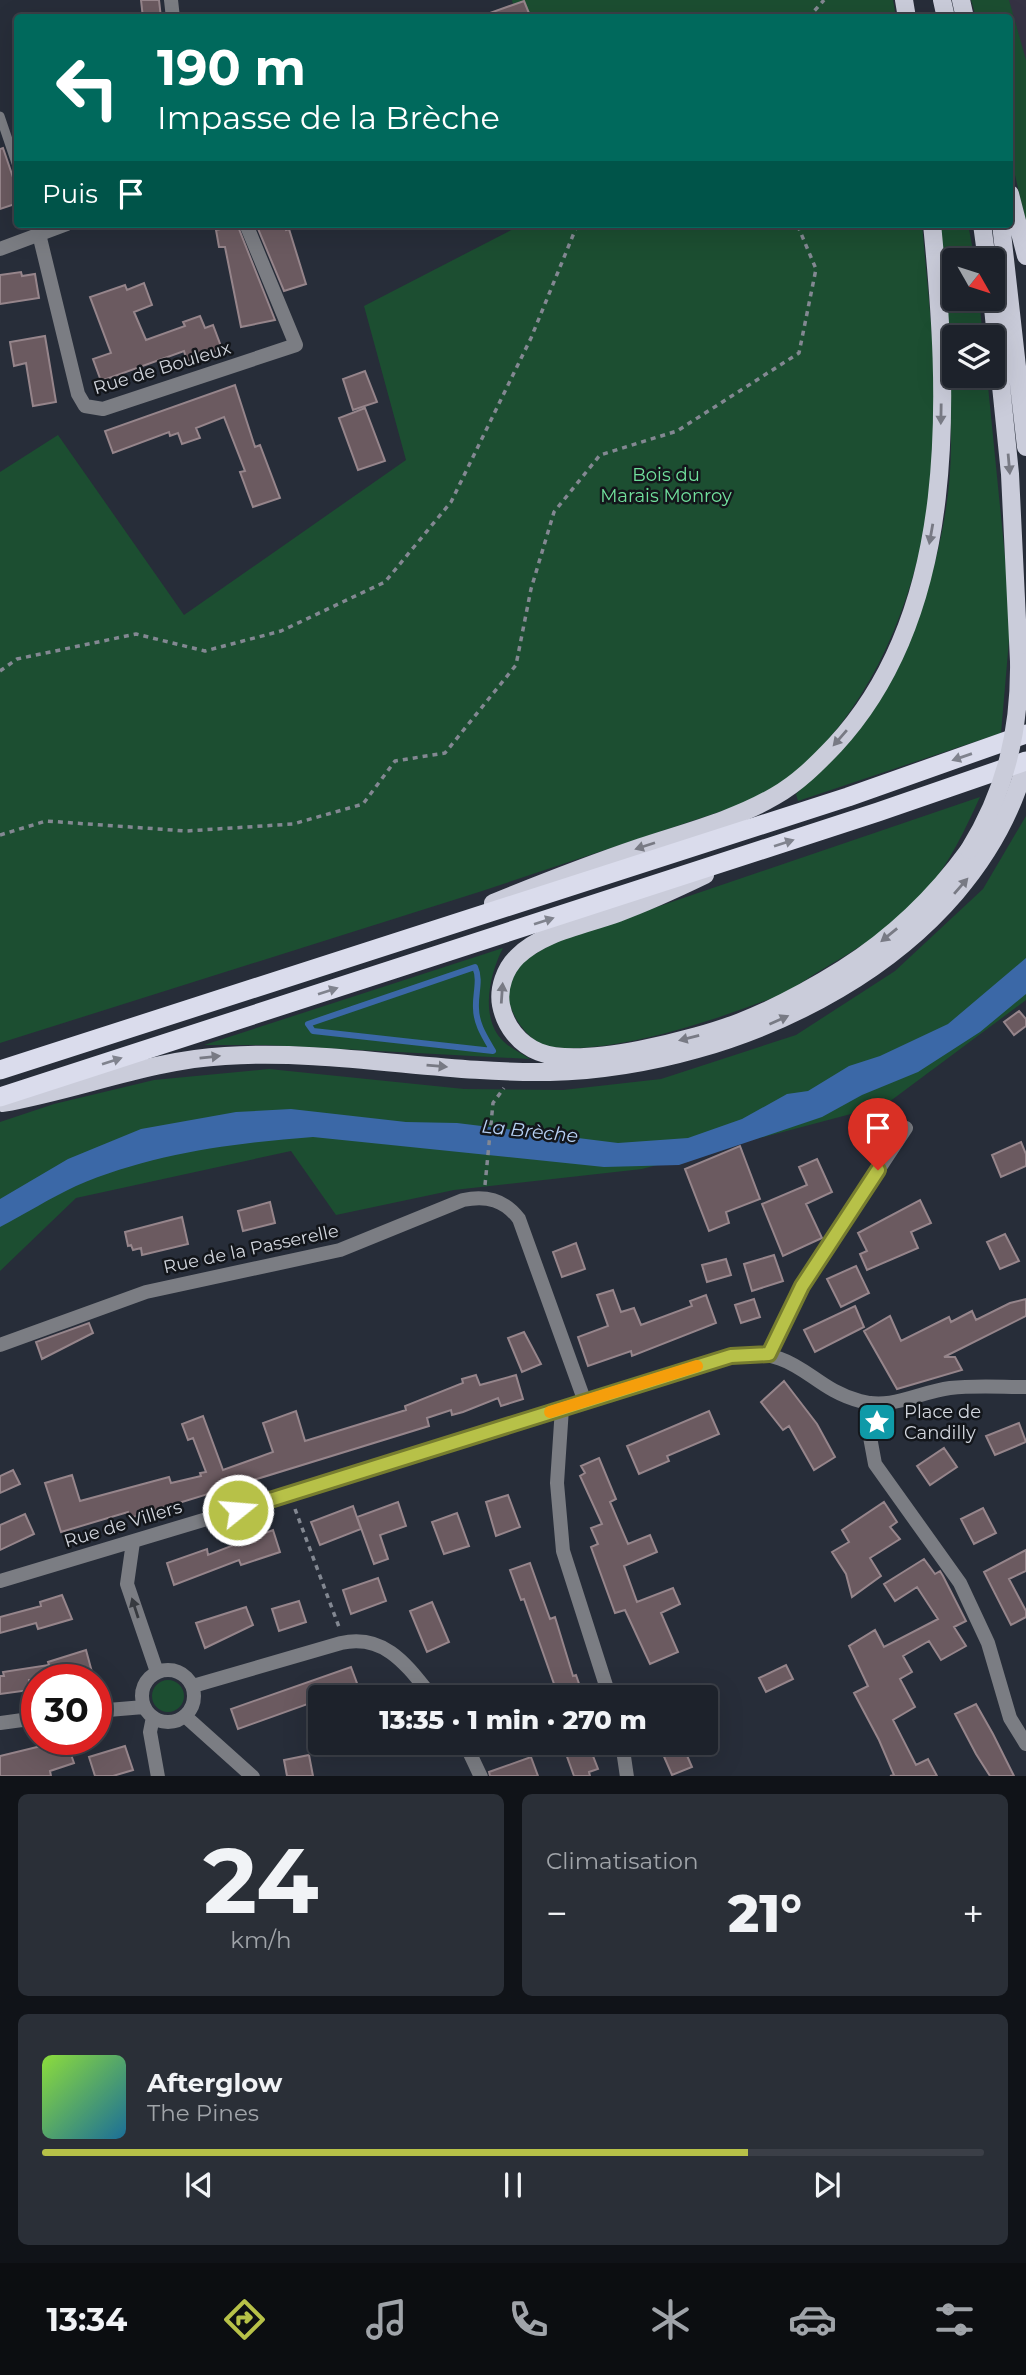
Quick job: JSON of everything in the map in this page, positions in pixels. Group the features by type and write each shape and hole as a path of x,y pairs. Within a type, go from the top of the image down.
{"highway":[{"path":"0,1070 848,797 1026,734"},
{"path":"0,1097 743,856 1026,761"},
{"path":"0,1064 115,1033"}],"main road":[{"path":"1013,206 1026,256"},
{"path":"420,934 580,867 755,807 807,773 854,723 887,672 905,632 923,573 934,520 941,393 932,228"},
{"path":"983,228 985,248"},
{"path":"1000,228 1026,447"},
{"path":"743,856 669,893 549,937 525,950 506,970 501,991 503,1013 511,1030 538,1052 568,1057 644,1048 738,1023 808,990 873,948 976,854 1009,761 1018,709 1010,474 993,312"},
{"path":"0,1103 43,1096 171,1063 226,1056 320,1057 551,1072 625,1066 690,1052 782,1019 847,984 930,918 1007,814 1026,761"}],"street":[{"name":"Rue de Bouleux","path":"38,229 78,394 85,406 97,410 152,395 296,345 248,228"},
{"path":"0,249 38,229"},
{"path":"769,1354 802,1286 906,1128"},
{"path":"483,1197 508,1206 519,1219 585,1402"},
{"name":"Rue de la Passerelle","path":"0,1345 146,1292 340,1250 463,1200 483,1197"},
{"name":"Rue de Villers","path":"0,1581 290,1494 731,1356 769,1354 793,1362 848,1397 871,1403"},
{"path":"1026,1387 943,1390 892,1403 871,1403 870,1447 880,1474 961,1583 988,1643 1010,1718 1026,1744"},
{"path":"562,1408 557,1483 563,1551 606,1685"},
{"path":"133,1542 127,1584 157,1672"},
{"path":"193,1686 341,1643 365,1640 384,1646 399,1657 422,1685"},
{"path":"112,1711 148,1712 169,1722 185,1716 194,1702 193,1686 180,1672 168,1669 157,1672 143,1687 148,1712 158,1776"},
{"path":"185,1716 253,1776"},
{"path":"0,1723 21,1720"},
{"path":"471,1755 481,1776"},
{"path":"624,1755 628,1776"}],"lane":[{"path":"0,116 14,157"}],"path":[{"path":"812,14 824,0"},
{"path":"0,671 17,659 136,634 205,651 281,631 385,582 451,502 531,338 576,228"},
{"path":"0,835 46,821 186,831 293,824 363,804 395,761 445,753 516,665 531,589 554,512 600,455 677,431 799,354 816,268 799,228"},
{"path":"483,1197 490,1156 494,1103 509,1083"},
{"path":"290,1494 341,1632 341,1643"}],"shaded area":[{"path":"985,0 1026,0 1026,142 1013,41 1013,14 1004,14"}],"green space":[{"path":"512,0 893,0 895,14 515,14"},
{"path":"971,0 1009,0 1013,14 975,14"},
{"path":"1013,14 1026,60 1026,223 1013,166"},
{"name":"Bois du Marais Monroy","path":"515,228 922,228 935,383 932,482 925,528 913,575 898,621 878,665 854,706 825,743 792,775 752,801 479,892 0,1043 0,472 58,435 184,615 406,460 364,306"},
{"path":"938,228 969,228 973,248 942,248 942,280"},
{"path":"944,312 980,312 982,325 945,325"},
{"path":"949,388 988,388 1011,617 1001,733 798,801 796,794 848,742 871,713 908,642 923,603 944,522 949,483"},
{"path":"980,797 950,857 917,902 877,935 783,994 666,1033 604,1046 576,1048 541,1044 523,1028 510,1006 508,983 513,973 529,958 560,940"},
{"path":"1026,816 1026,1000 885,1105 642,1169 454,1190 336,1215 291,1151 76,1198 0,1271 0,1122 54,1104 154,1080 269,1069 464,1089 563,1090 661,1079 796,1035 895,971 983,889"},
{"path":"503,948 491,982 491,1020 503,1041 530,1059 267,1045 204,1045"},
{"path":"168,1680 179,1685 184,1696 179,1707 168,1712 157,1707 152,1696 157,1685"}],"water":[{"name":"La Brèche","path":"1026,958 1026,994 980,1032 918,1072 862,1095 822,1117 679,1165 604,1167 313,1137 222,1147 133,1166 76,1186 0,1227 0,1199 68,1159 141,1129 236,1112 291,1109 406,1122 457,1123 618,1143 688,1138 742,1119 787,1094 808,1091 849,1066 880,1056 948,1024"}],"building":[{"path":"141,0 159,0 161,14 143,14"},
{"path":"524,1 529,14 487,14"},
{"path":"3,148 14,180 14,204 0,209 0,149"},
{"path":"239,228 275,320 241,327 225,247 219,247 216,230"},
{"path":"258,228 289,229 306,284 284,291"},
{"path":"21,272 22,276 35,274 39,298 0,304 0,275"},
{"path":"144,283 152,305 134,312 146,340 185,326 183,322 200,316 205,328 213,325 222,349 187,361 184,351 101,381 93,359 111,353 90,297 125,285 127,290"},
{"path":"45,336 56,402 33,406 26,363 14,366 10,342"},
{"path":"365,371 377,402 353,410 343,379"},
{"path":"235,385 255,447 260,445 280,498 253,507 240,472 245,471 224,417 196,428 200,438 182,444 178,433 170,436 169,432 113,453 105,431"},
{"path":"365,408 385,461 358,470 339,418"},
{"path":"1019,1011 1026,1019 1026,1026 1014,1035 1004,1022"},
{"path":"1021,1142 1026,1154 1026,1166 1001,1177 992,1155"},
{"path":"740,1146 760,1199 726,1212 729,1223 709,1231 685,1169"},
{"path":"817,1159 832,1192 806,1204 822,1238 783,1256 762,1204 807,1185 799,1167"},
{"path":"920,1200 931,1223 911,1232 918,1248 867,1270 860,1254 867,1251 858,1233"},
{"path":"270,1202 275,1223 243,1231 238,1211"},
{"path":"182,1217 188,1244 142,1255 141,1248 133,1250 131,1245 128,1246 125,1232"},
{"path":"1005,1234 1019,1261 1000,1269 987,1242"},
{"path":"576,1243 585,1269 562,1277 553,1252"},
{"path":"774,1255 783,1281 752,1291 744,1264"},
{"path":"726,1259 731,1275 707,1282 702,1265"},
{"path":"856,1266 869,1293 841,1307 827,1279"},
{"path":"613,1290 621,1312 634,1308 641,1325 692,1306 690,1301 706,1295 716,1323 632,1356 631,1351 588,1366 578,1337 608,1326 597,1295"},
{"path":"754,1299 760,1317 741,1323 735,1305"},
{"path":"1026,1299 1026,1316 944,1357 955,1357 962,1370 897,1389 864,1331 890,1316 901,1341 949,1317 951,1322 972,1311 976,1320 1010,1303"},
{"path":"855,1306 864,1327 815,1352 804,1330"},
{"path":"89,1323 93,1333 42,1359 36,1342"},
{"path":"524,1332 541,1364 522,1372 508,1338"},
{"path":"476,1375 480,1385 516,1375 523,1399 501,1406 498,1398 452,1415 451,1410 427,1418 429,1426 130,1518 128,1512 61,1532 45,1483 72,1475 80,1501 169,1477 171,1483 201,1476 200,1473 206,1472 193,1438 188,1440 182,1424 203,1416 223,1470 273,1452 263,1423 296,1411 305,1441 406,1410 405,1406 463,1383 462,1379"},
{"path":"784,1381 817,1424 835,1457 814,1470 789,1426 783,1430 761,1402"},
{"path":"709,1411 719,1434 667,1456 669,1461 639,1474 627,1446"},
{"path":"1019,1423 1026,1442 995,1455 986,1436"},
{"path":"944,1448 957,1467 930,1485 917,1466"},
{"path":"599,1458 616,1499 610,1502 628,1544 650,1535 657,1552 624,1566 637,1602 673,1588 680,1604 661,1613 678,1652 650,1664 625,1610 615,1613 591,1547 598,1544 591,1528 602,1524 580,1476 585,1473 581,1466"},
{"path":"13,1470 20,1484 0,1493 0,1476"},
{"path":"508,1495 520,1527 496,1536 486,1502"},
{"path":"398,1502 406,1526 380,1535 388,1559 374,1564 357,1517"},
{"path":"884,1502 897,1522 890,1527 900,1539 870,1558 881,1576 852,1597 846,1574 832,1552 849,1542 842,1530"},
{"path":"353,1506 361,1529 320,1545 311,1522"},
{"path":"983,1508 996,1533 974,1544 961,1519"},
{"path":"457,1513 469,1546 444,1554 432,1522"},
{"path":"25,1514 34,1534 0,1550 0,1525"},
{"path":"273,1530 280,1552 241,1565 239,1560 174,1585 167,1563 207,1549 208,1555"},
{"path":"1026,1550 1026,1571 1009,1579 1026,1611 1026,1617 1011,1625 984,1572"},
{"path":"924,1559 935,1574 940,1571 966,1621 954,1627 966,1646 941,1660 929,1641 903,1656 912,1672 900,1679 915,1707 893,1720 916,1765 928,1759 937,1776 890,1776 894,1775 879,1740 854,1693 868,1686 849,1646 875,1630 884,1647 938,1619 917,1587 895,1601 884,1584"},
{"path":"530,1563 550,1619 555,1617 573,1676 576,1675 579,1685 554,1685 524,1599 521,1600 510,1570"},
{"path":"378,1578 386,1601 351,1614 343,1590"},
{"path":"62,1595 72,1619 38,1629 36,1623 0,1633 0,1617 41,1606 40,1602"},
{"path":"299,1601 306,1622 279,1631 272,1609"},
{"path":"432,1602 449,1642 427,1652 410,1611"},
{"path":"246,1607 253,1625 205,1648 196,1623"},
{"path":"86,1650 90,1664 49,1664 48,1662"},
{"path":"786,1665 793,1679 766,1692 759,1678"},
{"path":"351,1667 358,1685 308,1685 308,1704 238,1729 231,1709"},
{"path":"21,1669 21,1691 0,1694 0,1676 4,1676 3,1672"},
{"path":"976,1704 1014,1776 990,1776 976,1754 955,1714"},
{"path":"125,1746 133,1770 113,1776 95,1776 89,1757 112,1755 112,1750"},
{"path":"21,1751 21,1755 71,1755 74,1763 50,1771 51,1776 0,1776 0,1756"},
{"path":"309,1755 313,1776 287,1776 284,1760"},
{"path":"566,1755 593,1755 598,1769 589,1772 590,1776 574,1776"},
{"path":"663,1755 687,1755 692,1767 672,1775"},
{"path":"531,1757 538,1776 490,1776 489,1772"}],"waterway":[{"path":"475,967 478,977 476,1014 493,1051 313,1031 308,1024 475,967"}],"slow traffic":[{"path":"550,1412 697,1366"}],"place":[{"name":"Place de Candilly","path":"877,1422"}],"route":[{"path":"238,1510 731,1356 769,1354 802,1286 878,1170"}]}
